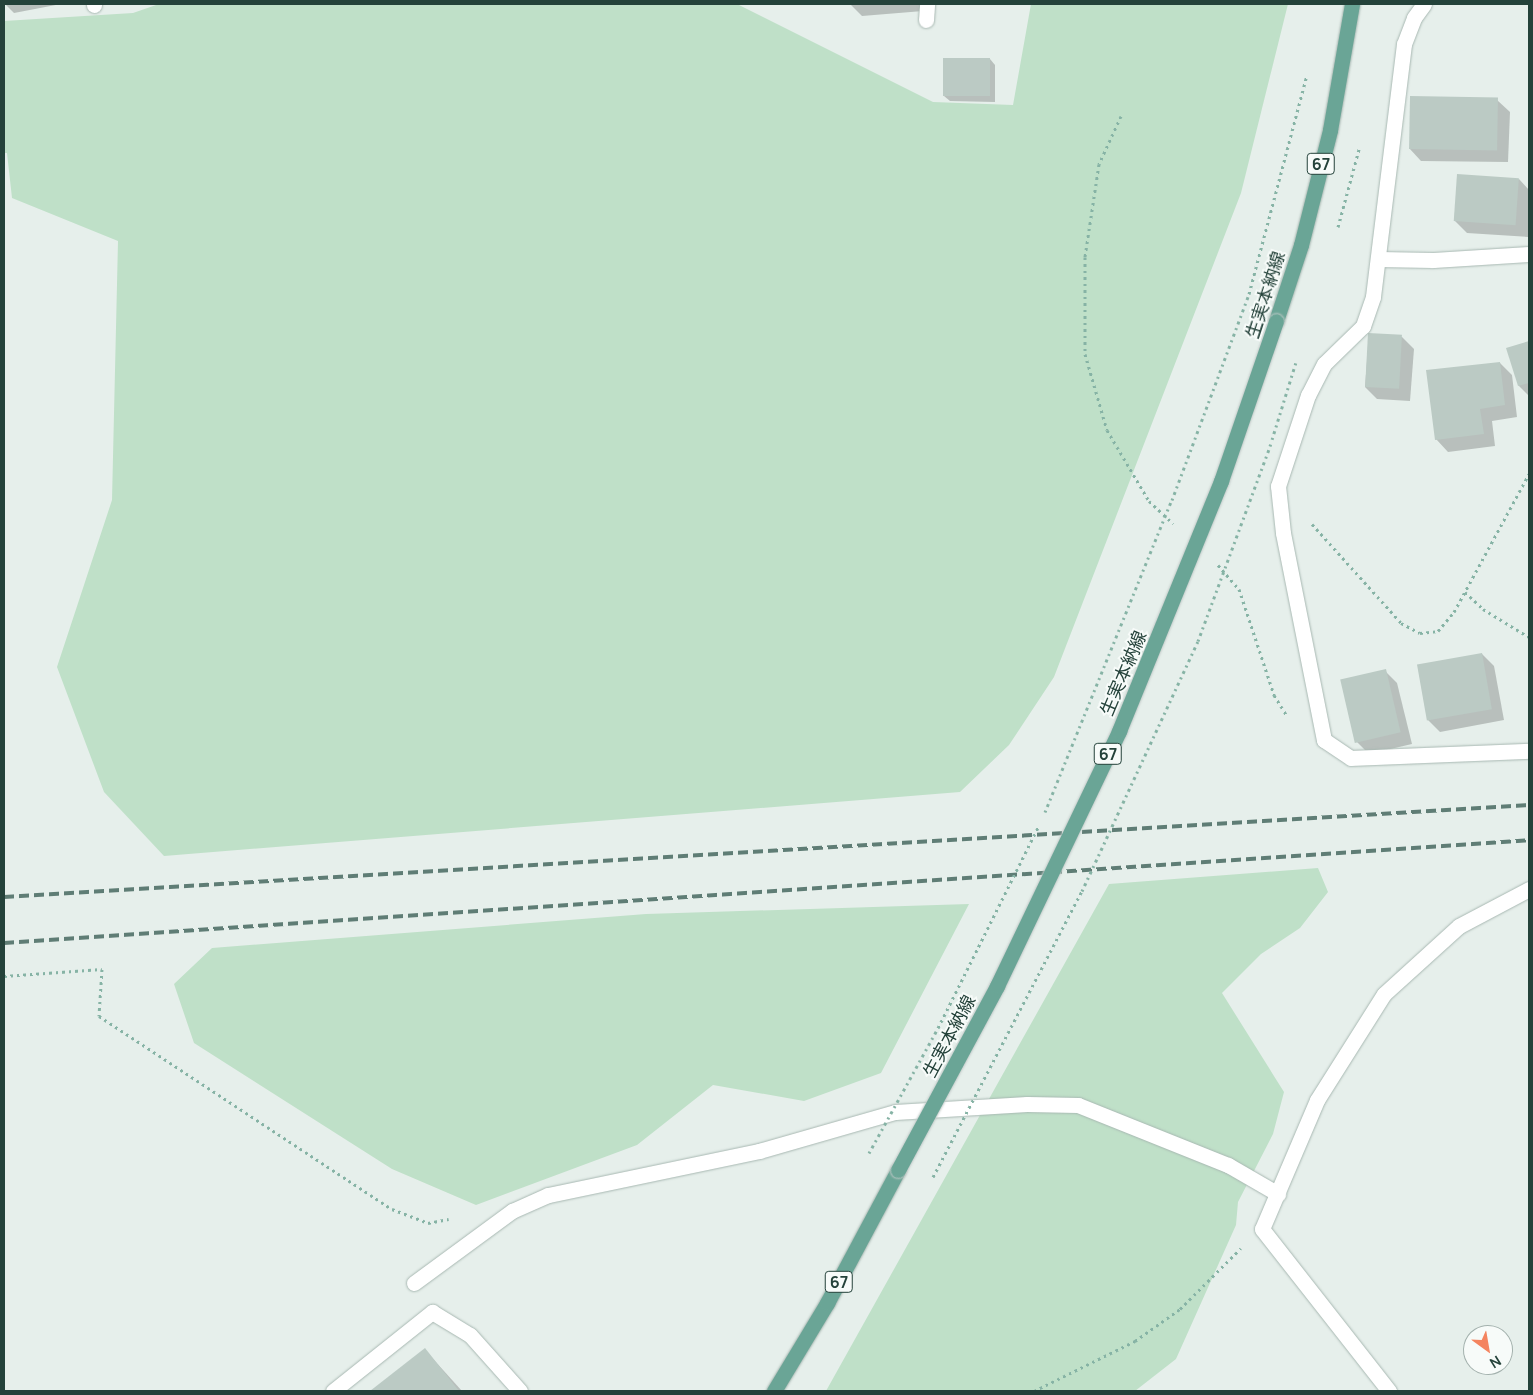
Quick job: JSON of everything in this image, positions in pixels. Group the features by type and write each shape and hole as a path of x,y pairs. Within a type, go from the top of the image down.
{"main road":[{"name":"生実本納線","path":"774,1391 827,1303 997,986 1118,731 1221,481 1301,245 1330,130 1352,4"}],"street":[{"path":"926,20 927,4"},
{"path":"1424,4 1414,18 1404,44 1373,296 1363,326 1324,364 1308,396 1278,486 1283,533 1324,740 1351,758 1529,752"},
{"path":"1378,258 1434,260 1529,254"},
{"path":"1390,1391 1262,1229 1317,1100 1384,994 1459,926 1529,889"},
{"path":"414,1283 512,1211 548,1195 760,1150 895,1112 1027,1104 1078,1105 1228,1165 1278,1194"},
{"path":"333,1391 432,1312 470,1335 520,1391"}],"path":[{"path":"869,1153 938,1028 1045,812 1172,500 1249,294 1309,69"},
{"path":"1121,116 1097,174 1085,257 1085,354 1106,430 1149,501 1176,526"},
{"path":"1310,522 1401,623 1420,633 1438,631 1465,592 1529,474"},
{"path":"1217,563 1240,589 1274,694 1294,727 1324,740"},
{"path":"1465,592 1483,609 1529,637"},
{"path":"4,976 102,969 99,1016 392,1209 428,1224 454,1218"},
{"path":"1034,1391 1135,1340 1180,1309 1262,1229"}],"green space":[{"path":"159,4 737,4 933,102 1013,105 1031,4 1288,4 1241,193 1054,677 1009,745 960,792 164,856 104,792 57,667 112,500 118,241 12,198 7,153 4,153 4,21 133,13"},
{"path":"1318,868 1328,892 1300,928 1261,954 1222,993 1284,1092 1273,1134 1238,1202 1236,1225 1176,1359 1135,1391 826,1391 1109,884"},
{"path":"969,904 881,1073 804,1101 713,1085 637,1145 476,1205 392,1169 194,1043 174,984 212,948 646,914"}],"building":[{"path":"943,58 990,58 990,96 943,96"},
{"path":"1410,96 1498,98 1497,151 1409,149"},
{"path":"1457,174 1519,178 1516,225 1454,221"},
{"path":"1368,333 1402,335 1399,389 1365,387"},
{"path":"1529,341 1529,383 1518,386 1506,348"},
{"path":"1500,362 1505,405 1480,409 1484,434 1435,440 1426,370"},
{"path":"1482,653 1492,709 1427,721 1417,664"},
{"path":"1386,669 1401,732 1355,743 1340,680"},
{"path":"425,1348 459,1391 370,1391"}],"railway":[{"path":"4,897 1529,805"},
{"path":"4,943 1529,840"}]}
